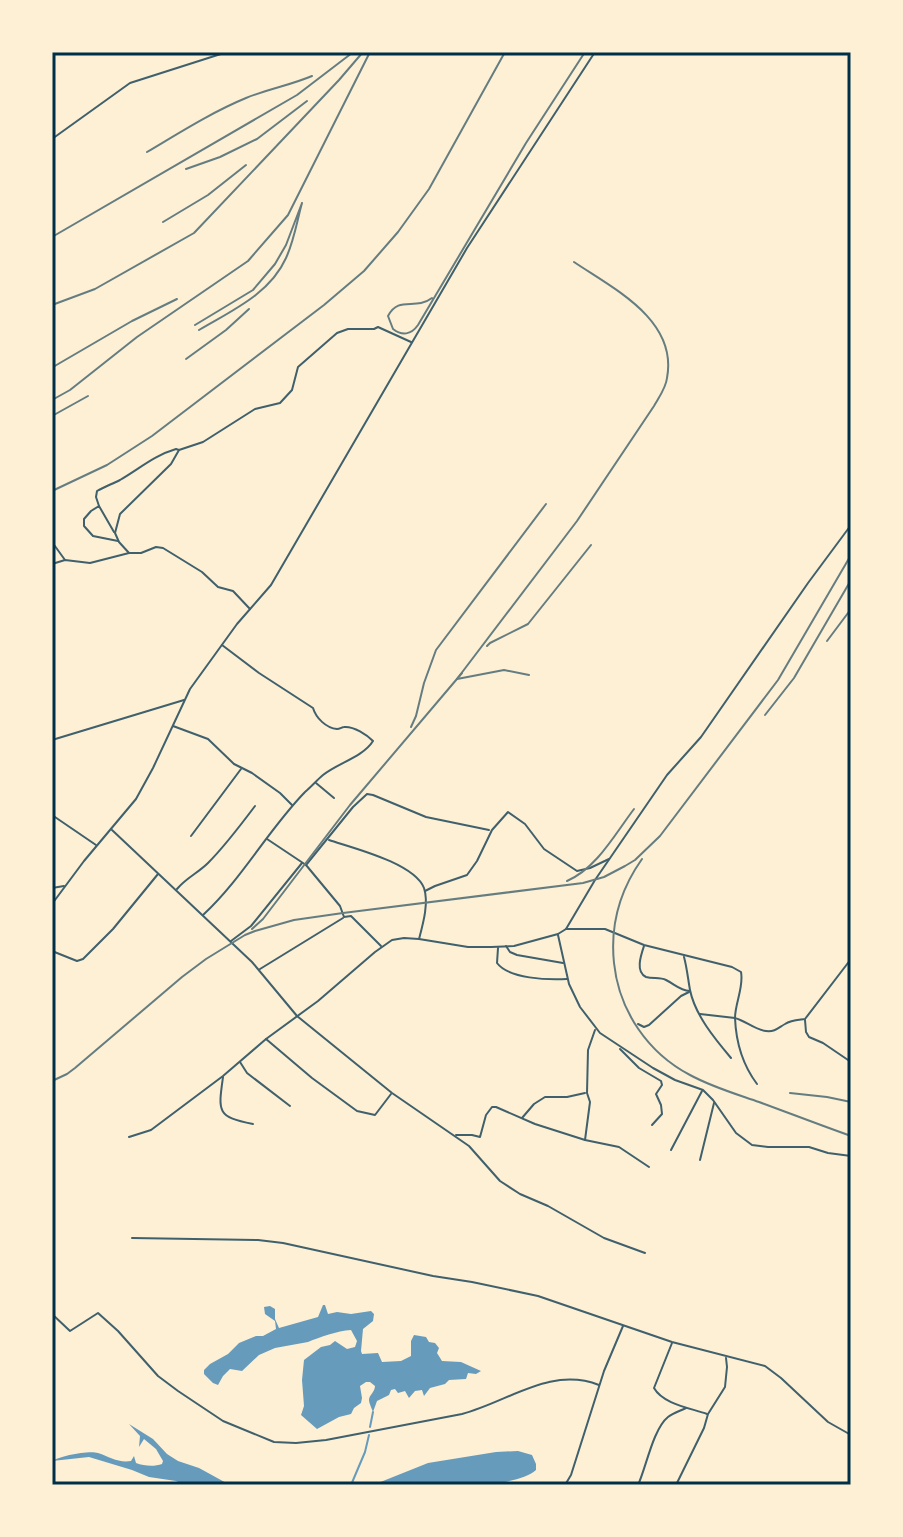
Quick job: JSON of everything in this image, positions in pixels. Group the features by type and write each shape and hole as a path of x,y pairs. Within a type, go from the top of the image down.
{"street":[{"path":"52,139 130,83 227,52"},
{"path":"52,904 143,787 190,689 221,644 271,585 467,248 595,52"},
{"path":"129,553 119,542 99,506 97,491 170,451 203,442 255,409 280,403 292,390 298,367 343,330 378,327 412,342"},
{"path":"115,533 120,514 171,464 179,450"},
{"path":"99,506 88,513 84,526 93,536 119,542"},
{"path":"129,1137 151,1130 392,940 404,938 468,947 498,947 558,934 566,929 595,880 667,775 701,737 851,525"},
{"path":"52,542 65,560"},
{"path":"52,564 65,560 90,563 163,548 202,572 218,587 233,591 250,609"},
{"path":"203,915 233,883 292,806 322,776 373,743 373,739 354,729 338,729 325,724 313,708 221,644"},
{"path":"52,740 185,699"},
{"path":"172,725 208,739 234,764 280,793 292,806"},
{"path":"191,836 242,768"},
{"path":"315,783 334,798"},
{"path":"230,942 251,926 361,798 370,794 426,817 492,830"},
{"path":"176,890 211,860 255,806"},
{"path":"425,891 467,875 492,830 508,812 525,824 544,849 577,871 610,859"},
{"path":"52,815 97,845"},
{"path":"111,829 258,970 297,1016 392,1093 455,1135 475,1152 494,1176 513,1190 604,1238 645,1253"},
{"path":"267,839 304,864 340,906 344,917"},
{"path":"328,839 389,861 419,879 425,891 419,939"},
{"path":"52,951 77,961 83,959 113,929 158,873"},
{"path":"52,888 65,885"},
{"path":"258,970 344,917 351,916 382,947"},
{"path":"566,929 605,929 644,945 732,967 741,972 743,980 735,1018 737,1043 757,1084"},
{"path":"558,934 575,997 595,1029 675,1080 703,1090 745,1141 759,1147 809,1147 851,1156"},
{"path":"644,945 640,962 643,975 665,979 678,988 690,991"},
{"path":"506,946 517,955 564,963"},
{"path":"498,947 497,963 502,969 539,979 568,979"},
{"path":"684,956 690,991 700,1014 731,1058"},
{"path":"700,1014 735,1018 762,1031 776,1030 786,1023 805,1019 851,959"},
{"path":"638,1024 644,1027 649,1025 690,991"},
{"path":"805,1019 809,1037 851,1062"},
{"path":"585,1140 590,1102 587,1093 588,1050 595,1029"},
{"path":"266,1039 357,1111 375,1115 392,1093"},
{"path":"616,1044 639,1068 661,1081 656,1094 662,1114 652,1125"},
{"path":"240,1061 247,1073 290,1106"},
{"path":"223,1076 220,1101 224,1114 232,1120 253,1124"},
{"path":"671,1150 703,1090"},
{"path":"522,1118 545,1097 587,1093"},
{"path":"700,1160 714,1102"},
{"path":"455,1135 480,1137 486,1115 492,1107 585,1140 619,1147 649,1167"},
{"path":"132,1238 258,1240 538,1296 672,1342 765,1366 828,1422 851,1435"},
{"path":"52,1314 70,1331 98,1313 158,1376 178,1391 223,1421 281,1443 326,1440 462,1414 544,1383 579,1379 599,1385"},
{"path":"565,1485 571,1475 599,1385 624,1325"},
{"path":"672,1342 654,1388 666,1400 708,1414"},
{"path":"676,1485 708,1414 725,1387 726,1357"},
{"path":"638,1485 663,1422 687,1408"}],"water":[{"path":"323,1305 328,1314 371,1311 374,1314 373,1321 363,1329 362,1354 378,1353 382,1362 401,1361 411,1356 414,1335 426,1337 429,1342 435,1343 442,1361 461,1362 481,1371 468,1373 466,1379 449,1380 430,1388 424,1396 422,1390 415,1391 409,1398 405,1391 398,1393 395,1389 391,1390 389,1395 377,1401 373,1412 369,1400 375,1386 366,1382 360,1386 361,1403 351,1414 317,1429 301,1415 304,1406 304,1360 335,1341 347,1349 355,1347 357,1341 351,1330 275,1348 259,1355 242,1371 230,1369 218,1385 204,1374 210,1364 228,1354 239,1343 276,1329 275,1321 265,1314 264,1307 275,1309 279,1328 318,1317"},
{"path":"129,1424 153,1439 178,1461 199,1468 230,1485 184,1485 89,1457 52,1461 94,1452 122,1461 131,1461 134,1456 136,1463 162,1464 156,1449 144,1439 139,1447 140,1436"},
{"path":"518,1451 532,1455 536,1470 504,1482 459,1486 373,1485 428,1463"}],"waterway":[{"path":"370,1427 373,1412"},
{"path":"351,1485 369,1435"}],"tram line":[{"path":"432,298 426,302 397,306 388,316 393,329 406,333 418,325 526,143 585,52"}],"railway":[{"path":"52,305 95,289 194,233 363,52"},
{"path":"52,400 248,261 288,215 370,52"},
{"path":"52,491 107,465 152,436 364,271 398,232 429,189 505,52"},
{"path":"52,237 297,95 352,53"},
{"path":"147,152 233,104 312,76"},
{"path":"186,169 257,139 307,101"},
{"path":"163,222 208,195 246,165"},
{"path":"195,325 253,290 286,245 302,203 289,251 279,271 260,292 199,330"},
{"path":"457,679 577,521 654,406 666,382 668,357 663,339 653,323 624,295 574,262"},
{"path":"53,367 177,299"},
{"path":"186,359 249,309"},
{"path":"52,416 88,396"},
{"path":"411,727 436,650 546,504"},
{"path":"487,646 528,624 591,545"},
{"path":"52,1081 75,1068 206,959 255,931 294,920 583,883 604,877 635,860 660,836 778,680 851,555"},
{"path":"765,715 794,678 851,580"},
{"path":"827,641 851,609"},
{"path":"457,679 504,670 529,675"},
{"path":"252,929 263,919 350,805 462,673"},
{"path":"567,881 596,859 634,809"},
{"path":"642,859 618,908 613,949 622,998 638,1029 661,1055 698,1079 851,1136"},
{"path":"790,1093 851,1102"}]}
